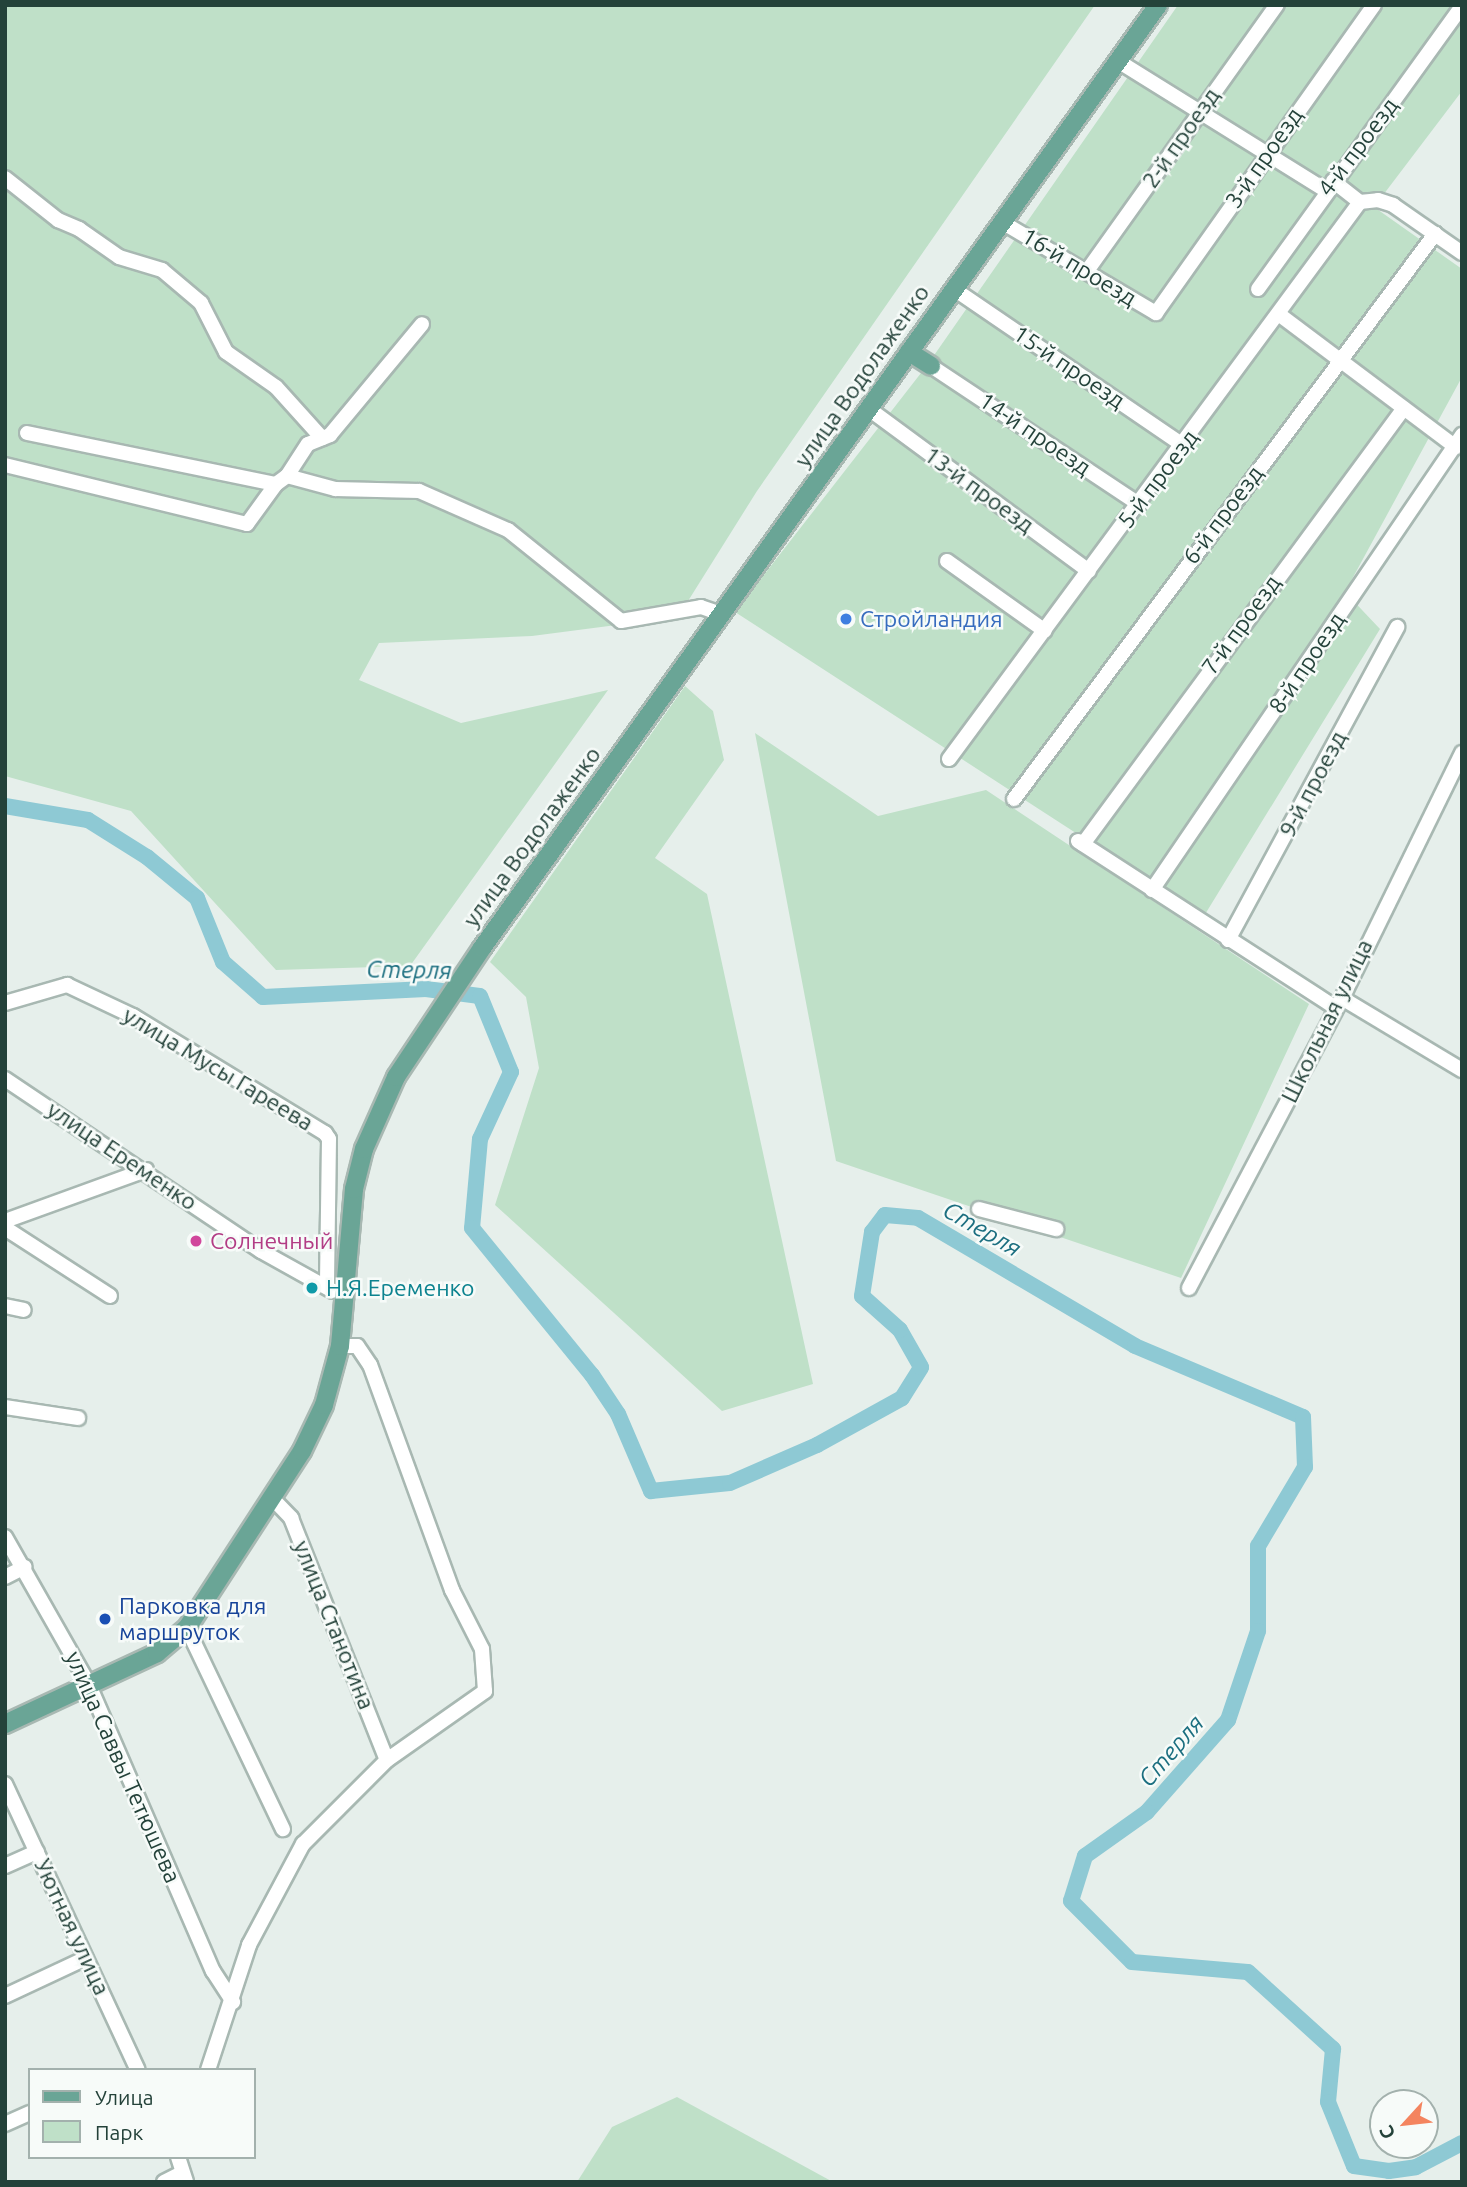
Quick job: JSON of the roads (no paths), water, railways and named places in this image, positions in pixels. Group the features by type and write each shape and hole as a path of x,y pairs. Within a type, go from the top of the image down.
{"main road":[{"name":"улица Водолаженко","path":"5,1724 158,1653 187,1628 272,1498 324,1405 340,1346 354,1189 364,1149 387,1094 482,948 1158,5"},
{"path":"909,352 931,366"}],"street":[{"name":"2-й проезд","path":"1087,271 1277,5"},
{"name":"3-й проезд","path":"1156,313 1265,154 1374,5"},
{"name":"4-й проезд","path":"1258,289 1329,186 1462,6"},
{"path":"1118,61 1265,154 1363,200 1392,205 1462,253"},
{"path":"5,178 58,220 79,229 119,257 162,270 201,303 226,352 276,387 322,438"},
{"name":"5-й проезд","path":"949,759 1363,200"},
{"name":"16-й проезд","path":"1002,222 1156,313"},
{"name":"6-й проезд","path":"1014,799 1246,484 1342,362 1435,234"},
{"name":"15-й проезд","path":"954,289 1184,444"},
{"path":"1280,315 1404,408 1459,441"},
{"path":"5,465 247,524 308,444 330,435 422,324"},
{"name":"14-й проезд","path":"931,366 1139,504"},
{"name":"7-й проезд","path":"1152,890 1080,842 1404,408"},
{"name":"13-й проезд","path":"869,409 1090,571"},
{"path":"27,433 335,489 419,491 508,530 621,621 701,607 721,614"},
{"name":"8-й проезд","path":"1152,890 1459,441"},
{"path":"947,561 1045,631"},
{"name":"9-й проезд","path":"1228,940 1397,627"},
{"name":"Школьная улица","path":"1189,1288 1339,1003 1462,753"},
{"path":"1152,890 1228,940 1462,1070"},
{"name":"улица Мусы Гареева","path":"5,1003 67,985 133,1016 325,1133 329,1139 327,1287"},
{"name":"улица Еременко","path":"5,1079 146,1170 261,1251 346,1299"},
{"path":"5,1221 146,1170"},
{"path":"979,1209 1056,1229"},
{"path":"5,1228 110,1296"},
{"path":"5,1306 24,1310"},
{"path":"209,2068 233,2002 249,1945 303,1844 387,1760 485,1691 482,1649 452,1590 370,1365 357,1346 340,1346"},
{"path":"5,1407 78,1418"},
{"name":"улица Станотина","path":"272,1498 291,1517 387,1760"},
{"name":"улица Саввы Тетюшева","path":"5,1537 25,1567 89,1685 213,1971 233,2002"},
{"path":"5,1577 25,1567"},
{"path":"187,1628 283,1829"},
{"name":"Уютная улица","path":"5,1784 86,1958 132,2068"},
{"path":"5,1866 37,1852"},
{"path":"5,1996 86,1958"},
{"path":"5,2124 28,2114"},
{"path":"164,2182 184,2177 179,2159"}],"waterway":[{"name":"Стерля","path":"5,806 88,820 147,857 197,898 223,962 263,997 426,989 480,996 511,1072 480,1139 472,1228 592,1375 618,1414 651,1491 730,1483 817,1445 902,1398 921,1367 900,1330 862,1296 872,1232 885,1215 918,1218 1135,1346 1303,1417 1305,1467 1258,1546 1258,1631 1228,1720 1147,1812 1085,1856 1071,1901 1132,1962 1248,1972 1333,2049 1328,2102 1354,2166 1389,2171 1416,2167 1462,2143"}],"place":[{"name":"Стройландия","path":"846,619"},
{"name":"Солнечный","path":"196,1241"},
{"name":"Н.Я.Еременко","path":"312,1288"},
{"name":"Парковка для маршруток","path":"105,1619"}]}
